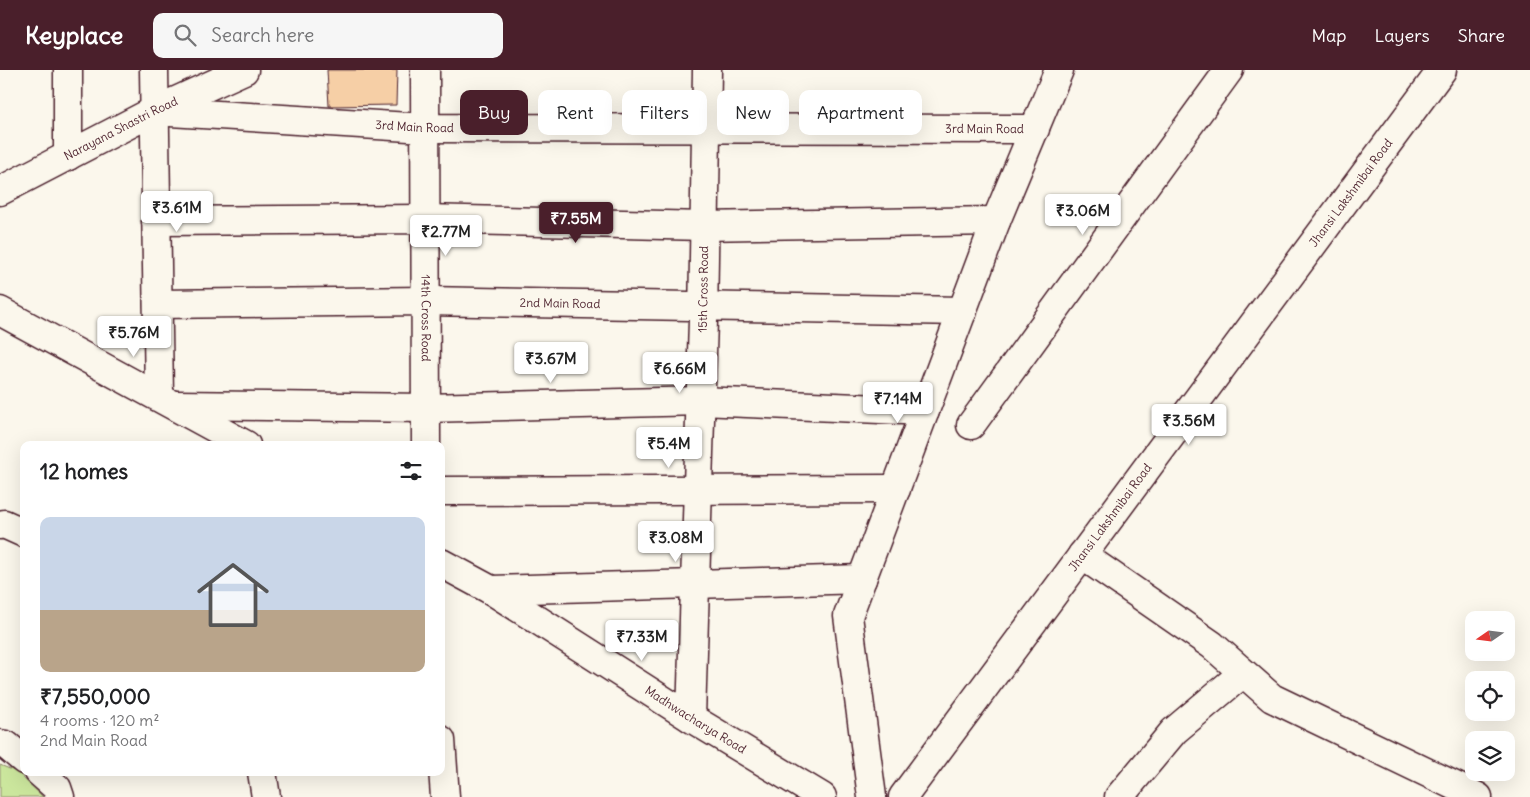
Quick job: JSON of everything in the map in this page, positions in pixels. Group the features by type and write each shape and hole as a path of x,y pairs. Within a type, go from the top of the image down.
{"street":[{"path":"68,70 68,156"},
{"path":"154,70 158,304 167,401"},
{"name":"Narayana Shastri Road","path":"0,191 154,111 244,70"},
{"name":"14th Cross Road","path":"425,70 426,441"},
{"name":"15th Cross Road","path":"707,70 707,90"},
{"path":"872,797 848,616 996,222 1059,70"},
{"path":"971,426 1229,70"},
{"name":"Jhansi Lakshmibai Road","path":"903,797 1442,70"},
{"name":"3rd Main Road","path":"154,111 425,128 622,128"},
{"name":"3rd Main Road","path":"707,128 1035,129"},
{"name":"15th Cross Road","path":"691,718 701,402 706,135"},
{"path":"156,221 425,220 704,226 996,222"},
{"name":"2nd Main Road","path":"158,304 426,301 963,311"},
{"path":"0,311 239,441"},
{"path":"167,401 426,408 701,402 925,411"},
{"path":"445,491 896,489"},
{"path":"0,525 4,524 20,531"},
{"path":"1082,555 1212,645 1272,698 1478,797"},
{"name":"Madhwacharya Road","path":"445,566 491,590 691,718 822,797"},
{"path":"491,590 862,579"},
{"path":"1119,797 1174,731 1243,673"},
{"path":"0,744 6,746 20,757"},
{"path":"44,776 58,788 60,797"},
{"path":"263,776 266,797"},
{"path":"444,776 445,797"}],"green space":[{"path":"0,765 17,772 43,797 0,797"}],"building":[{"path":"327,70 397,70 396,105 329,106"}]}
